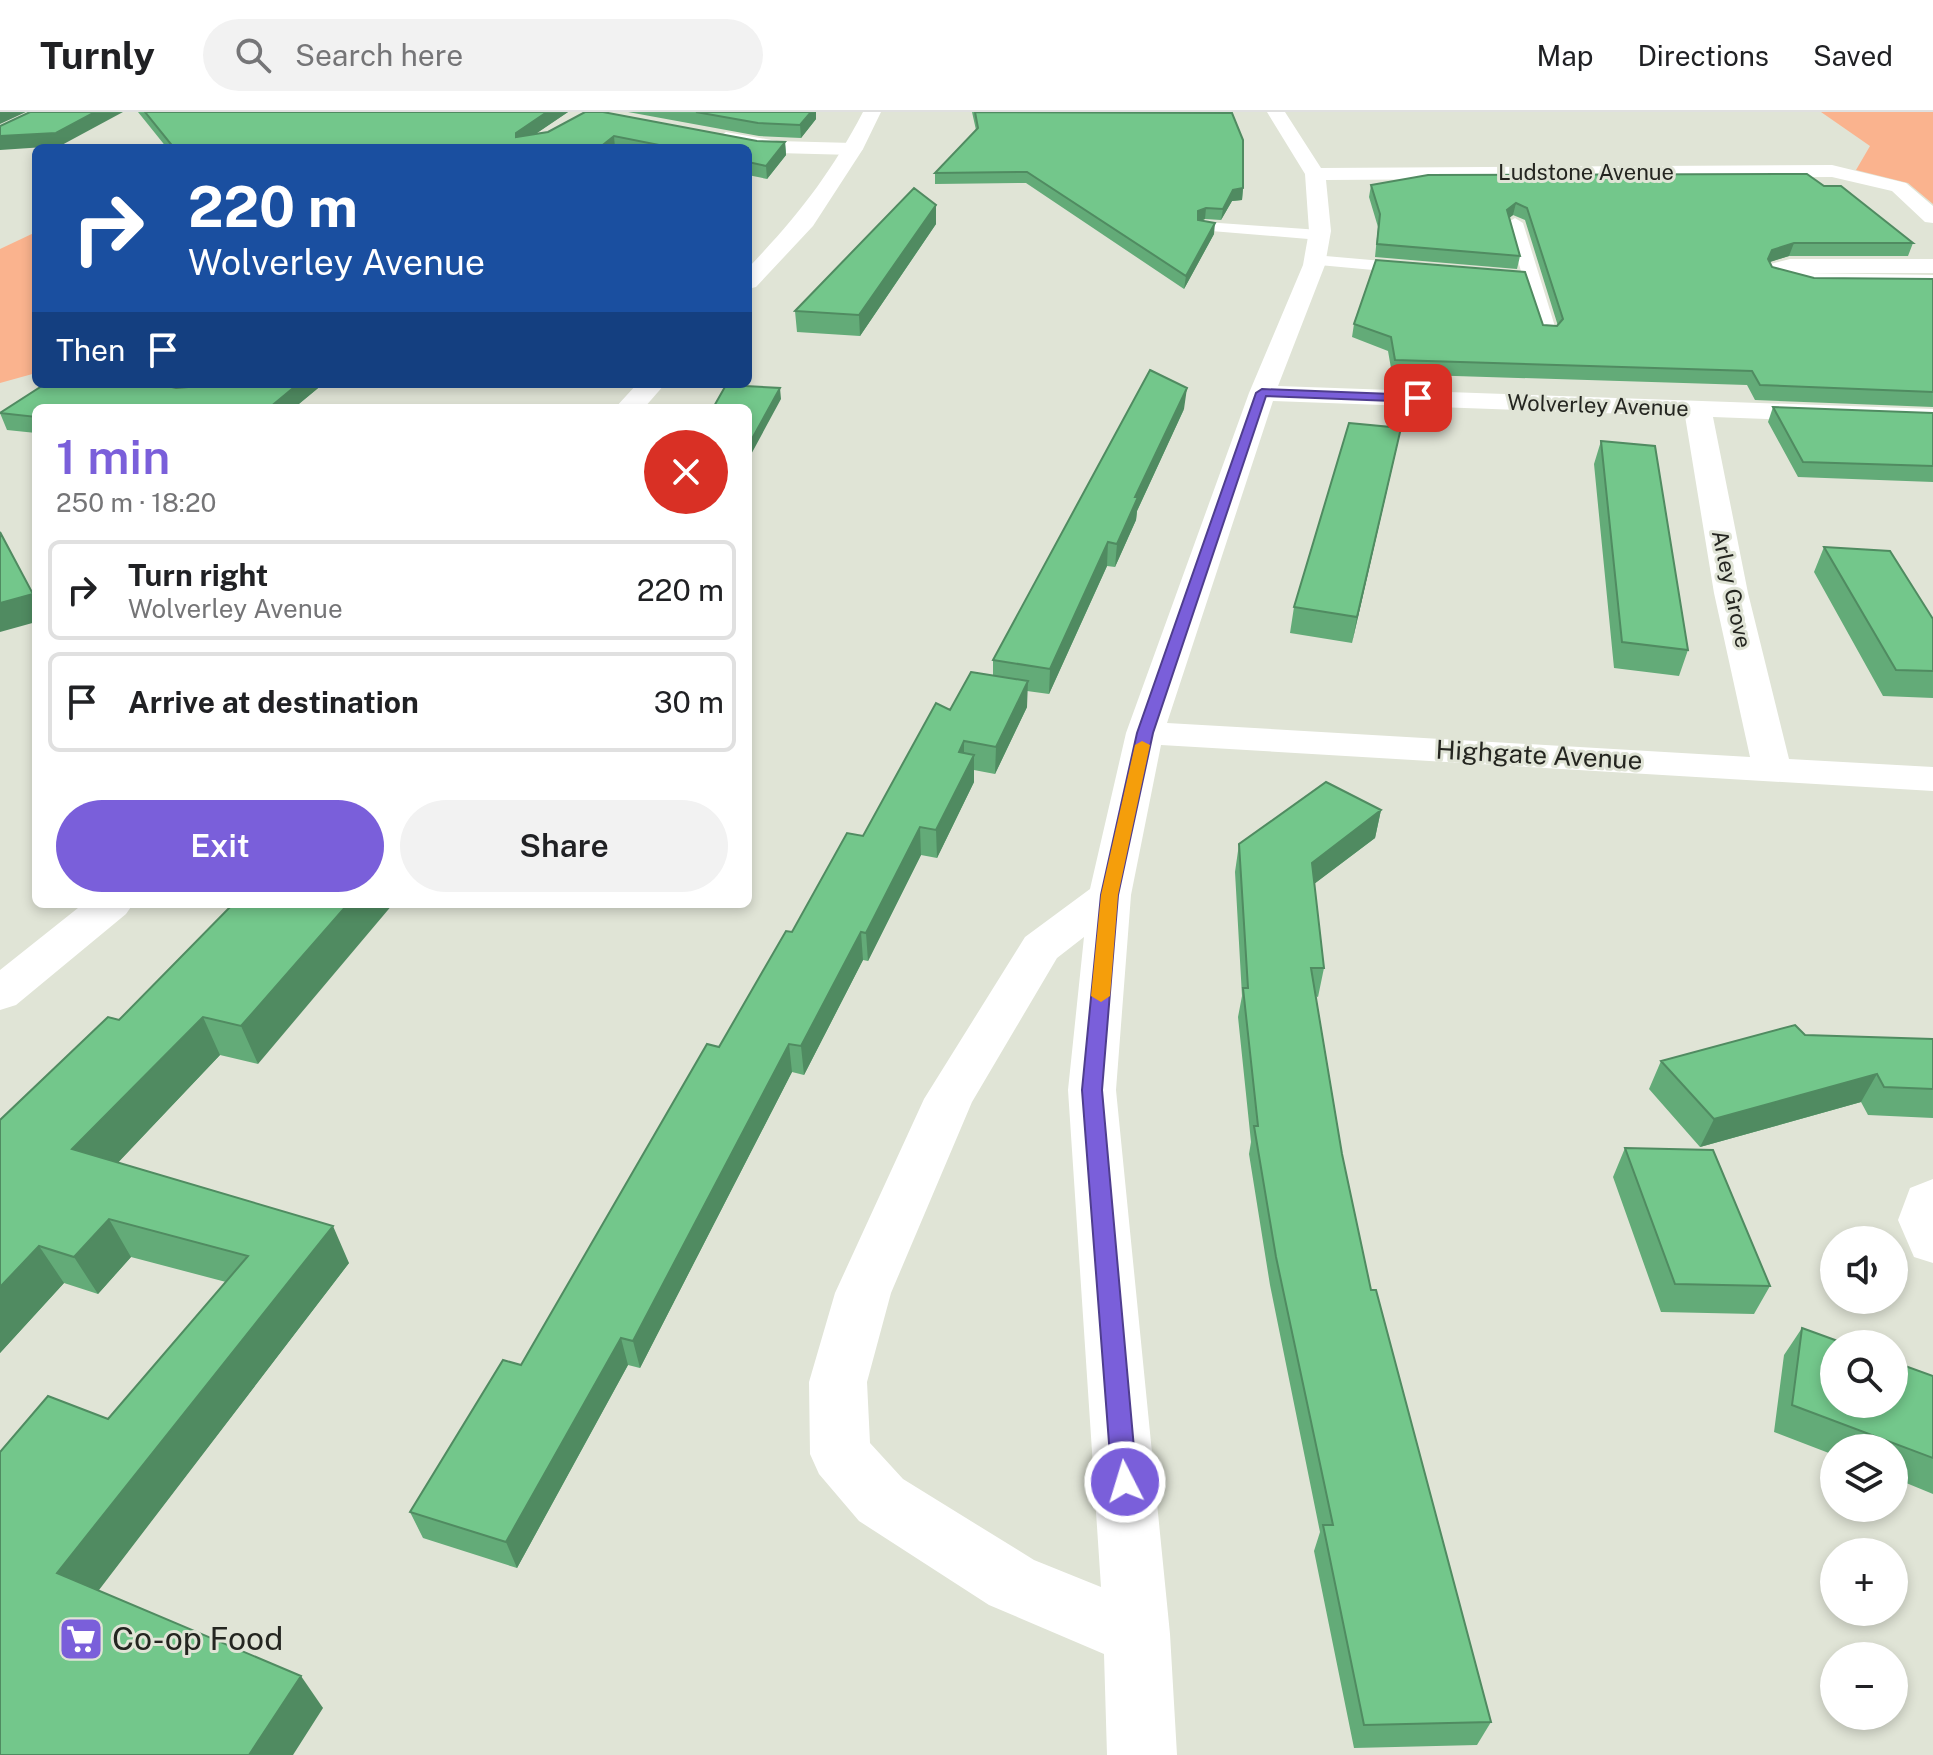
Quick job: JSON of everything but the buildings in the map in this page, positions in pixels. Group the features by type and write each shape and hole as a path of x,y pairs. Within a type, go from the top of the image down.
{"street":[{"path":"752,278 805,221 853,149 872,112"},
{"path":"1142,1755 1137,1634 1092,1090 1110,895 1145,733 1262,393 1317,247 1315,174 1276,112"},
{"path":"701,134 777,147 853,149"},
{"name":"Ludstone Avenue","path":"1315,174 1801,170 1856,175 1899,187 1933,217"},
{"path":"1933,266 1790,266 1778,269 1778,273 1809,281 1933,282"},
{"path":"633,404 648,388"},
{"name":"Wolverley Avenue","path":"1262,393 1933,417"},
{"name":"Arley Grove","path":"1698,409 1731,593 1772,769"},
{"name":"Highgate Avenue","path":"1145,733 1933,779"},
{"path":"1110,895 1041,948 949,1099 863,1293 838,1382 840,1454 881,1500 1012,1583 1137,1634"},
{"path":"0,994 106,908"},
{"path":"1933,1200 1929,1203 1925,1220 1933,1241"}],"lane":[{"path":"1515,223 1524,278 1548,333"},
{"path":"1205,227 1439,271"}],"shaded area":[{"path":"1821,112 1933,112 1933,204 1908,183 1856,170 1870,146"},
{"path":"32,234 32,374 0,383 0,249"}],"slow traffic":[{"path":"1101,996 1110,895 1142,745"}],"place":[{"name":"Co-op Food","path":"81,1639"}],"route":[{"path":"1125,1482 1092,1090 1110,895 1145,733 1262,393 1418,398"}]}
